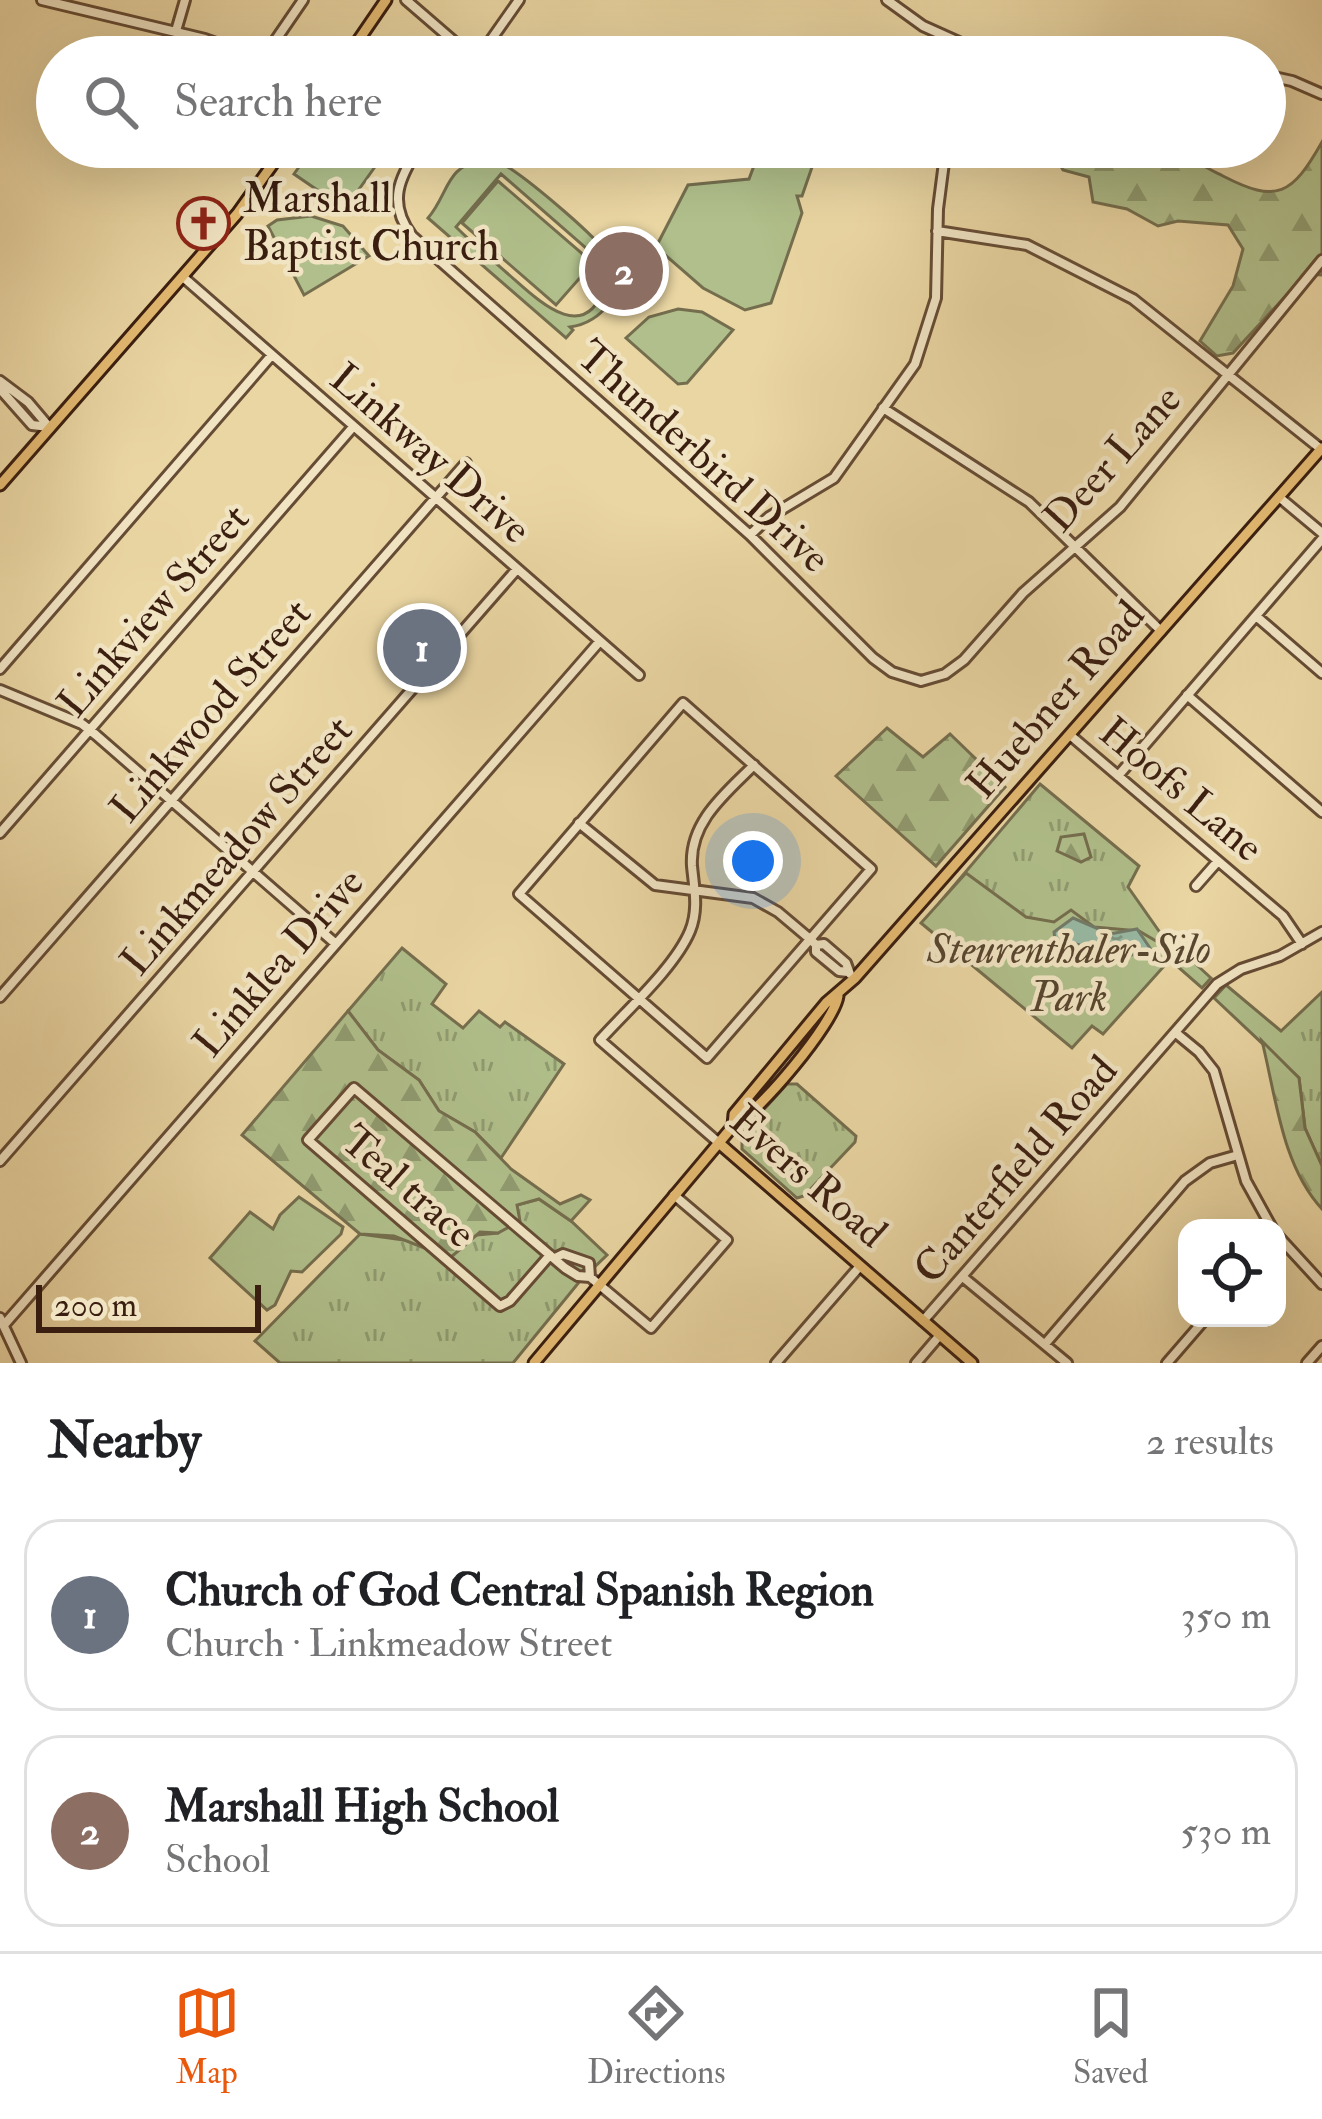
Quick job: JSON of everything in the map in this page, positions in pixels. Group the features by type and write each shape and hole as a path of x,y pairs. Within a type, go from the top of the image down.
{"main road":[{"path":"361,36 386,0"},
{"path":"0,485 237,214 269,168"},
{"name":"Huebner Road","path":"534,1363 594,1281 788,1070 836,1010 838,996 852,975 1322,448"},
{"name":"Evers Road","path":"719,1143 972,1363"}],"street":[{"path":"42,0 189,36"},
{"path":"176,32 184,0"},
{"path":"276,36 304,0"},
{"path":"406,0 450,36"},
{"path":"492,36 519,0"},
{"path":"887,0 945,36"},
{"path":"1286,80 1322,94"},
{"name":"Thunderbird Drive","path":"406,168 399,180 398,206 412,236 750,535 874,658 907,679 932,679"},
{"path":"750,535 769,517 833,478 912,369 936,298 944,168"},
{"path":"937,231 1027,245 1061,259 1154,313 1322,448"},
{"name":"Deer Lane","path":"932,679 964,660 1023,593 1142,482 1322,260"},
{"name":"Linkway Drive","path":"183,277 639,675"},
{"path":"0,669 271,356"},
{"path":"0,385 32,425 50,428"},
{"path":"883,408 1029,502 1161,631"},
{"name":"Linkview Street","path":"0,833 353,427"},
{"name":"Linkwood Street","path":"0,998 466,463"},
{"path":"1118,776 1322,536 1279,496"},
{"name":"Linkmeadow Street","path":"0,1161 517,568"},
{"path":"1256,616 1322,673"},
{"name":"Linklea Drive","path":"2,1321 600,641"},
{"path":"0,691 82,724 336,944"},
{"path":"1187,695 1322,812"},
{"path":"683,703 754,765 872,868 813,942 707,1058 519,894 683,703"},
{"name":"Hoofs Lane","path":"1070,735 1283,916 1302,944"},
{"path":"637,998 687,938 694,918 692,853 697,832 754,765"},
{"path":"578,823 642,878 662,887 753,898 813,942 824,944 852,975"},
{"path":"1196,886 1218,861"},
{"name":"Canterfield Road","path":"923,1321 1224,978 1322,932"},
{"name":"Evers Road","path":"637,998 600,1040 719,1143"},
{"path":"1176,1033 1214,1071 1238,1155 1266,1219"},
{"name":"Teal trace","path":"594,1281 552,1257 353,1088 308,1139 500,1306 552,1257 563,1254 589,1263 594,1281"},
{"path":"1045,1344 1185,1181 1210,1163 1238,1155"},
{"path":"594,1281 651,1328 727,1240 674,1195"},
{"path":"1286,1245 1322,1284"},
{"path":"776,1363 860,1266"},
{"path":"964,1278 1067,1363"},
{"path":"2,1321 21,1363"},
{"path":"1167,1363 1198,1327"},
{"path":"916,1363 940,1335"},
{"path":"1307,1363 1322,1346"}],"green space":[{"path":"1322,142 1322,275 1306,274 1233,353 1217,356 1200,341 1233,286 1243,249 1228,225 1178,221 1158,226 1127,209 1093,202 1089,177 1062,168 1209,168 1242,185 1270,192 1301,174"},
{"path":"298,168 374,168 345,209 294,174"},
{"path":"462,168 509,168 579,225 603,249 615,270 614,293 602,312 570,327 573,330 566,338 428,218","holes":["501,174 602,265 605,286 596,305 572,316 531,294 456,227"]},
{"path":"753,168 812,168 802,196 797,196 802,213 771,303 745,310 703,288 656,247 688,185 749,179"},
{"path":"498,181 593,263 556,305 462,223"},
{"path":"311,216 343,226 369,256 304,295 268,226 277,220"},
{"path":"678,309 702,312 733,330 687,383 678,384 626,338 649,317"},
{"path":"887,728 923,757 950,734 1005,787 936,866 836,776"},
{"path":"1040,784 1139,866 1128,887 1173,951 1187,956 1211,978 1202,988 1169,959 1140,954 1072,927 941,901"},
{"path":"1084,834 1091,857 1081,862 1057,851 1061,837"},
{"name":"Steurenthaler-Silo Park","path":"966,873 1026,917 1054,922 1071,910 1094,927 1139,931 1173,951 1103,1034 1092,1026 1072,1048 921,923"},
{"path":"402,948 446,984 432,1004 463,1028 479,1011 500,1027 505,1022 564,1064 501,1158 475,1132 439,1111 419,1080 378,1050 348,1011"},
{"path":"1226,985 1281,1031 1322,992 1322,1166 1305,1128 1299,1078 1214,998"},
{"path":"348,1011 378,1050 419,1080 439,1111 475,1132 511,1169 560,1204 581,1195 590,1200 571,1221 539,1199 517,1205 520,1221 498,1233 480,1232 450,1258 394,1236 360,1234 242,1135"},
{"path":"1262,1041 1299,1078 1305,1128 1322,1166 1322,1209 1289,1152"},
{"path":"787,1084 797,1084 856,1136 804,1196 797,1198 742,1149 742,1134"},
{"path":"299,1197 343,1227 302,1272 291,1271 275,1305 267,1310 210,1258 250,1212 273,1229"},
{"path":"539,1199 607,1255 513,1363 280,1363 255,1341 360,1234 411,1241 498,1233 517,1205"}],"water":[{"path":"1073,918 1110,934 1137,929 1152,951 1117,954 1055,940 1054,932"}],"place":[{"name":"Marshall Baptist Church","path":"204,223"},
{"name":"Marshall High School","path":"624,271"},
{"name":"Church of God Central Spanish Region","path":"422,648"}]}
